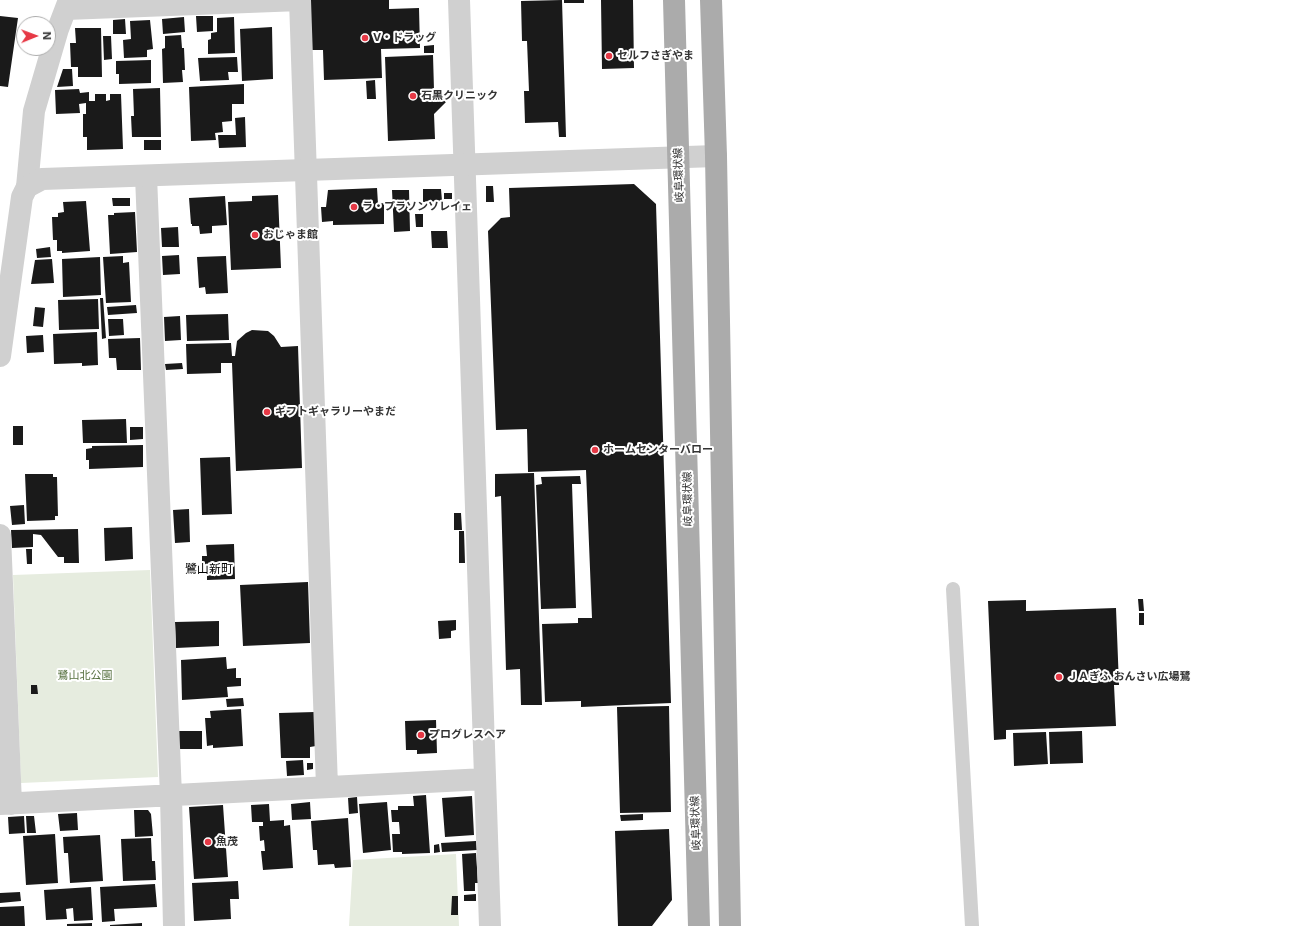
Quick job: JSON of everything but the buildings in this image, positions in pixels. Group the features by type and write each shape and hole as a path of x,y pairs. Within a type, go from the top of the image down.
{"main road":[{"name":"岐阜環状線","path":"674,0 699,926"},
{"path":"711,0 716,156 730,926"}],"street":[{"path":"0,356 22,197 27,187 34,111 58,29 67,4 300,0 328,787"},
{"path":"459,0 490,926"},
{"path":"27,187 42,179 716,156"},
{"path":"146,176 171,796 174,926"},
{"path":"0,535 5,804 485,779"}],"lane":[{"path":"953,589 972,926"}],"green space":[{"name":"鷺山北公園","path":"150,570 158,777 21,783 13,575"},
{"path":"456,854 459,926 349,926 353,860"}],"place":[{"name":"V・ドラッグ","path":"365,38"},
{"name":"セルフさぎやま","path":"609,56"},
{"name":"石黒クリニック","path":"413,96"},
{"name":"ラ・プラソンソレイェ","path":"354,207"},
{"name":"おじゃま館","path":"255,235"},
{"name":"ギフトギャラリーやまだ","path":"267,412"},
{"name":"ホームセンターバロー","path":"595,450"},
{"name":"ＪＡぎふ おんさい広場鷺","path":"1059,677"},
{"name":"プログレスヘア","path":"421,735"},
{"name":"魚茂","path":"208,842"}],"district":[{"name":"鷺山新町","path":"209,569"}]}
